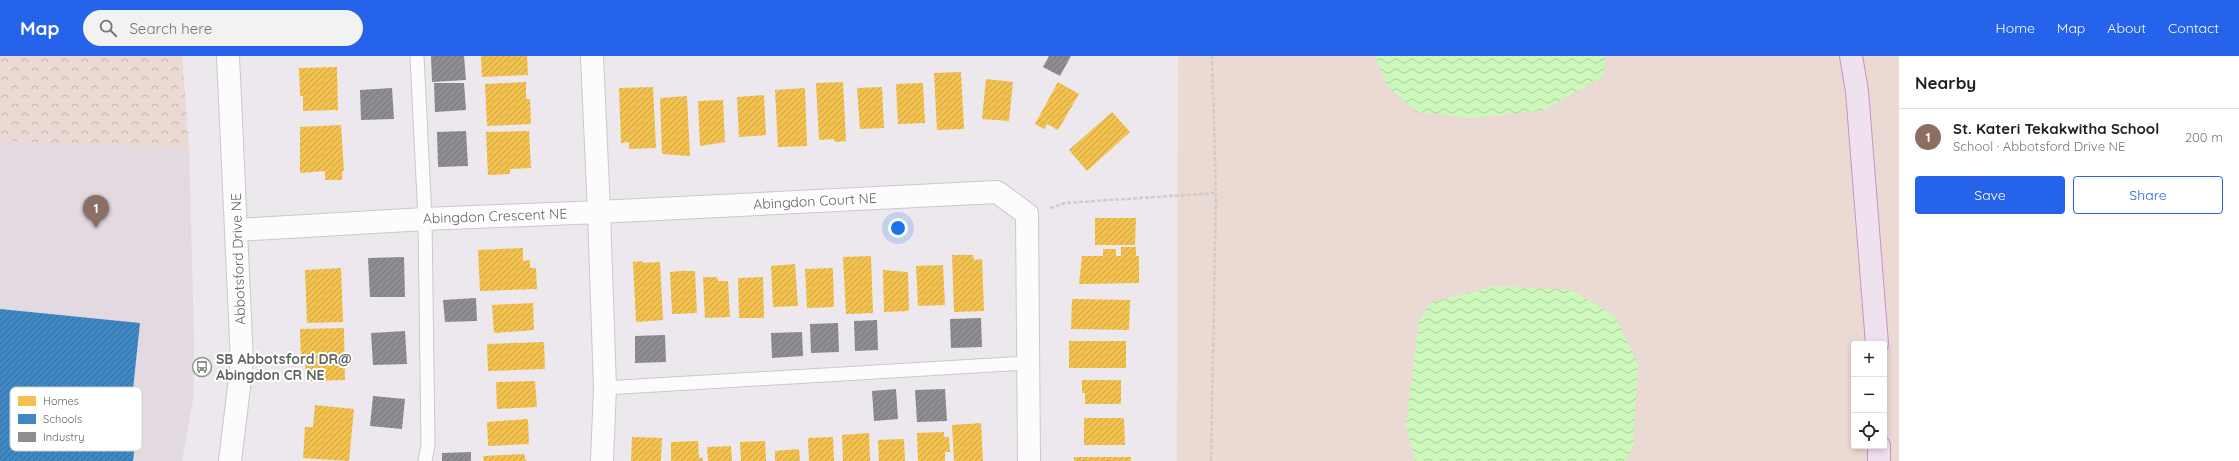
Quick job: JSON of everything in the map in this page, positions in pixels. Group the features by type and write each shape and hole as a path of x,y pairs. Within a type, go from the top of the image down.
{"highway":[{"path":"1851,56 1857,91 1876,341"},
{"path":"1879,449 1879,461"}],"street":[{"name":"Abbotsford Drive NE","path":"228,56 242,362 230,461"},
{"path":"592,56 605,388 602,461"},
{"name":"Abingdon Court NE","path":"599,212 997,192 1027,214"},
{"name":"Abingdon Crescent NE","path":"236,230 425,219 599,212"},
{"path":"1027,214 1029,461"}],"lane":[{"path":"417,56 425,219 428,445 425,461"},
{"path":"605,388 1027,362"}],"path":[{"path":"1211,461 1216,193 1212,56"},
{"path":"1027,214 1065,203 1216,193"}],"shaded area":[{"path":"0,141 189,148 194,340 193,400 182,461 0,461"}],"green space":[{"path":"0,56 182,56 189,148 0,141"},
{"path":"1178,56 1899,56 1899,461 1177,461"}],"water":[{"path":"1375,56 1605,56 1604,76 1544,110 1472,118 1417,112 1388,87"},
{"path":"1494,286 1571,290 1615,316 1638,365 1633,445 1627,461 1415,461 1406,426 1419,322 1430,303"}],"building: Homes":[{"path":"481,56 527,56 528,75 482,77"},
{"path":"337,67 338,110 303,111 303,96 300,96 299,68"},
{"path":"961,72 964,129 937,130 934,73"},
{"path":"986,79 1013,82 1009,121 982,119"},
{"path":"526,82 526,99 530,99 531,124 487,126 485,84"},
{"path":"843,82 846,141 835,142 834,139 819,140 816,83"},
{"path":"1058,82 1079,94 1058,130 1047,124 1044,129 1035,124"},
{"path":"923,83 925,123 898,124 896,84"},
{"path":"653,87 656,148 629,149 629,142 621,143 619,88"},
{"path":"882,87 884,128 860,129 857,88"},
{"path":"805,88 807,146 778,147 775,90"},
{"path":"764,95 766,135 739,137 737,97"},
{"path":"687,96 690,156 662,154 660,98"},
{"path":"723,100 725,142 700,146 698,101"},
{"path":"1112,112 1130,132 1087,171 1069,150"},
{"path":"341,125 344,171 342,171 342,180 325,180 325,171 300,173 300,127"},
{"path":"529,131 531,168 510,169 510,174 488,175 486,132"},
{"path":"1095,218 1136,218 1135,245 1095,245"},
{"path":"1121,247 1136,247 1136,256 1139,256 1139,283 1079,284 1082,256 1103,256 1103,249 1116,249 1116,256 1121,256"},
{"path":"523,248 523,261 530,260 530,268 536,268 537,289 480,291 478,250"},
{"path":"952,255 973,255 974,260 982,259 984,311 954,312"},
{"path":"871,256 873,313 846,314 843,257"},
{"path":"643,261 643,263 660,262 663,320 636,322 633,262"},
{"path":"795,264 798,306 773,307 771,266"},
{"path":"943,265 945,305 918,306 916,266"},
{"path":"341,268 343,322 307,323 305,270"},
{"path":"833,268 834,307 807,308 805,269"},
{"path":"883,270 908,272 909,311 884,312"},
{"path":"695,271 697,313 672,314 670,272"},
{"path":"703,277 717,277 718,281 728,281 730,317 705,318"},
{"path":"763,277 764,318 739,318 738,278"},
{"path":"1072,299 1130,300 1129,330 1071,329"},
{"path":"533,303 534,330 494,333 492,305"},
{"path":"344,328 345,380 306,381 305,359 301,360 300,329"},
{"path":"1069,341 1126,341 1126,368 1069,368"},
{"path":"544,342 545,369 488,371 487,344"},
{"path":"1082,380 1121,380 1121,404 1085,404 1085,393 1082,393"},
{"path":"535,381 537,407 497,409 496,382"},
{"path":"315,405 354,409 349,461 303,458 305,427 313,427"},
{"path":"1084,418 1124,418 1125,445 1084,445"},
{"path":"528,419 529,444 488,446 487,422"},
{"path":"981,423 983,461 954,461 952,425"},
{"path":"944,432 944,437 949,437 950,452 945,452 945,461 918,461 917,433"},
{"path":"869,433 870,461 843,461 842,435"},
{"path":"632,437 662,438 661,461 631,461"},
{"path":"833,437 834,461 809,461 808,438"},
{"path":"904,439 905,461 879,461 878,440"},
{"path":"698,441 699,458 703,458 703,461 671,461 671,442"},
{"path":"765,441 766,461 741,461 740,442"},
{"path":"731,446 732,461 708,461 707,447"},
{"path":"799,449 800,461 775,461 775,451"},
{"path":"524,454 526,461 484,461 483,456"},
{"path":"1074,457 1131,457 1131,461 1074,461"}],"building: Schools":[{"path":"0,309 140,323 133,387 10,387 10,451 134,451 133,461 0,461"}],"building: Industry":[{"path":"431,56 464,56 466,80 432,82"},
{"path":"1049,56 1071,56 1060,76 1043,67"},
{"path":"434,83 464,83 466,110 435,112"},
{"path":"392,88 394,119 361,120 360,90"},
{"path":"466,131 468,166 438,167 437,132"},
{"path":"404,257 405,297 370,297 368,258"},
{"path":"476,298 477,321 445,322 443,300"},
{"path":"981,318 982,347 951,348 950,319"},
{"path":"877,320 878,350 855,351 854,321"},
{"path":"838,323 839,352 811,353 810,324"},
{"path":"405,331 407,364 373,365 371,333"},
{"path":"802,332 803,356 772,358 771,333"},
{"path":"665,335 666,362 635,363 635,336"},
{"path":"896,389 898,419 874,421 872,391"},
{"path":"945,389 947,421 917,422 915,390"},
{"path":"373,396 405,399 402,429 370,426"},
{"path":"471,452 471,461 442,461 442,453"}],"place":[{"name":"St. Kateri Tekakwitha School","path":"96,228"},
{"name":"SB Abbotsford DR@ Abingdon CR NE","path":"202,367"}]}
